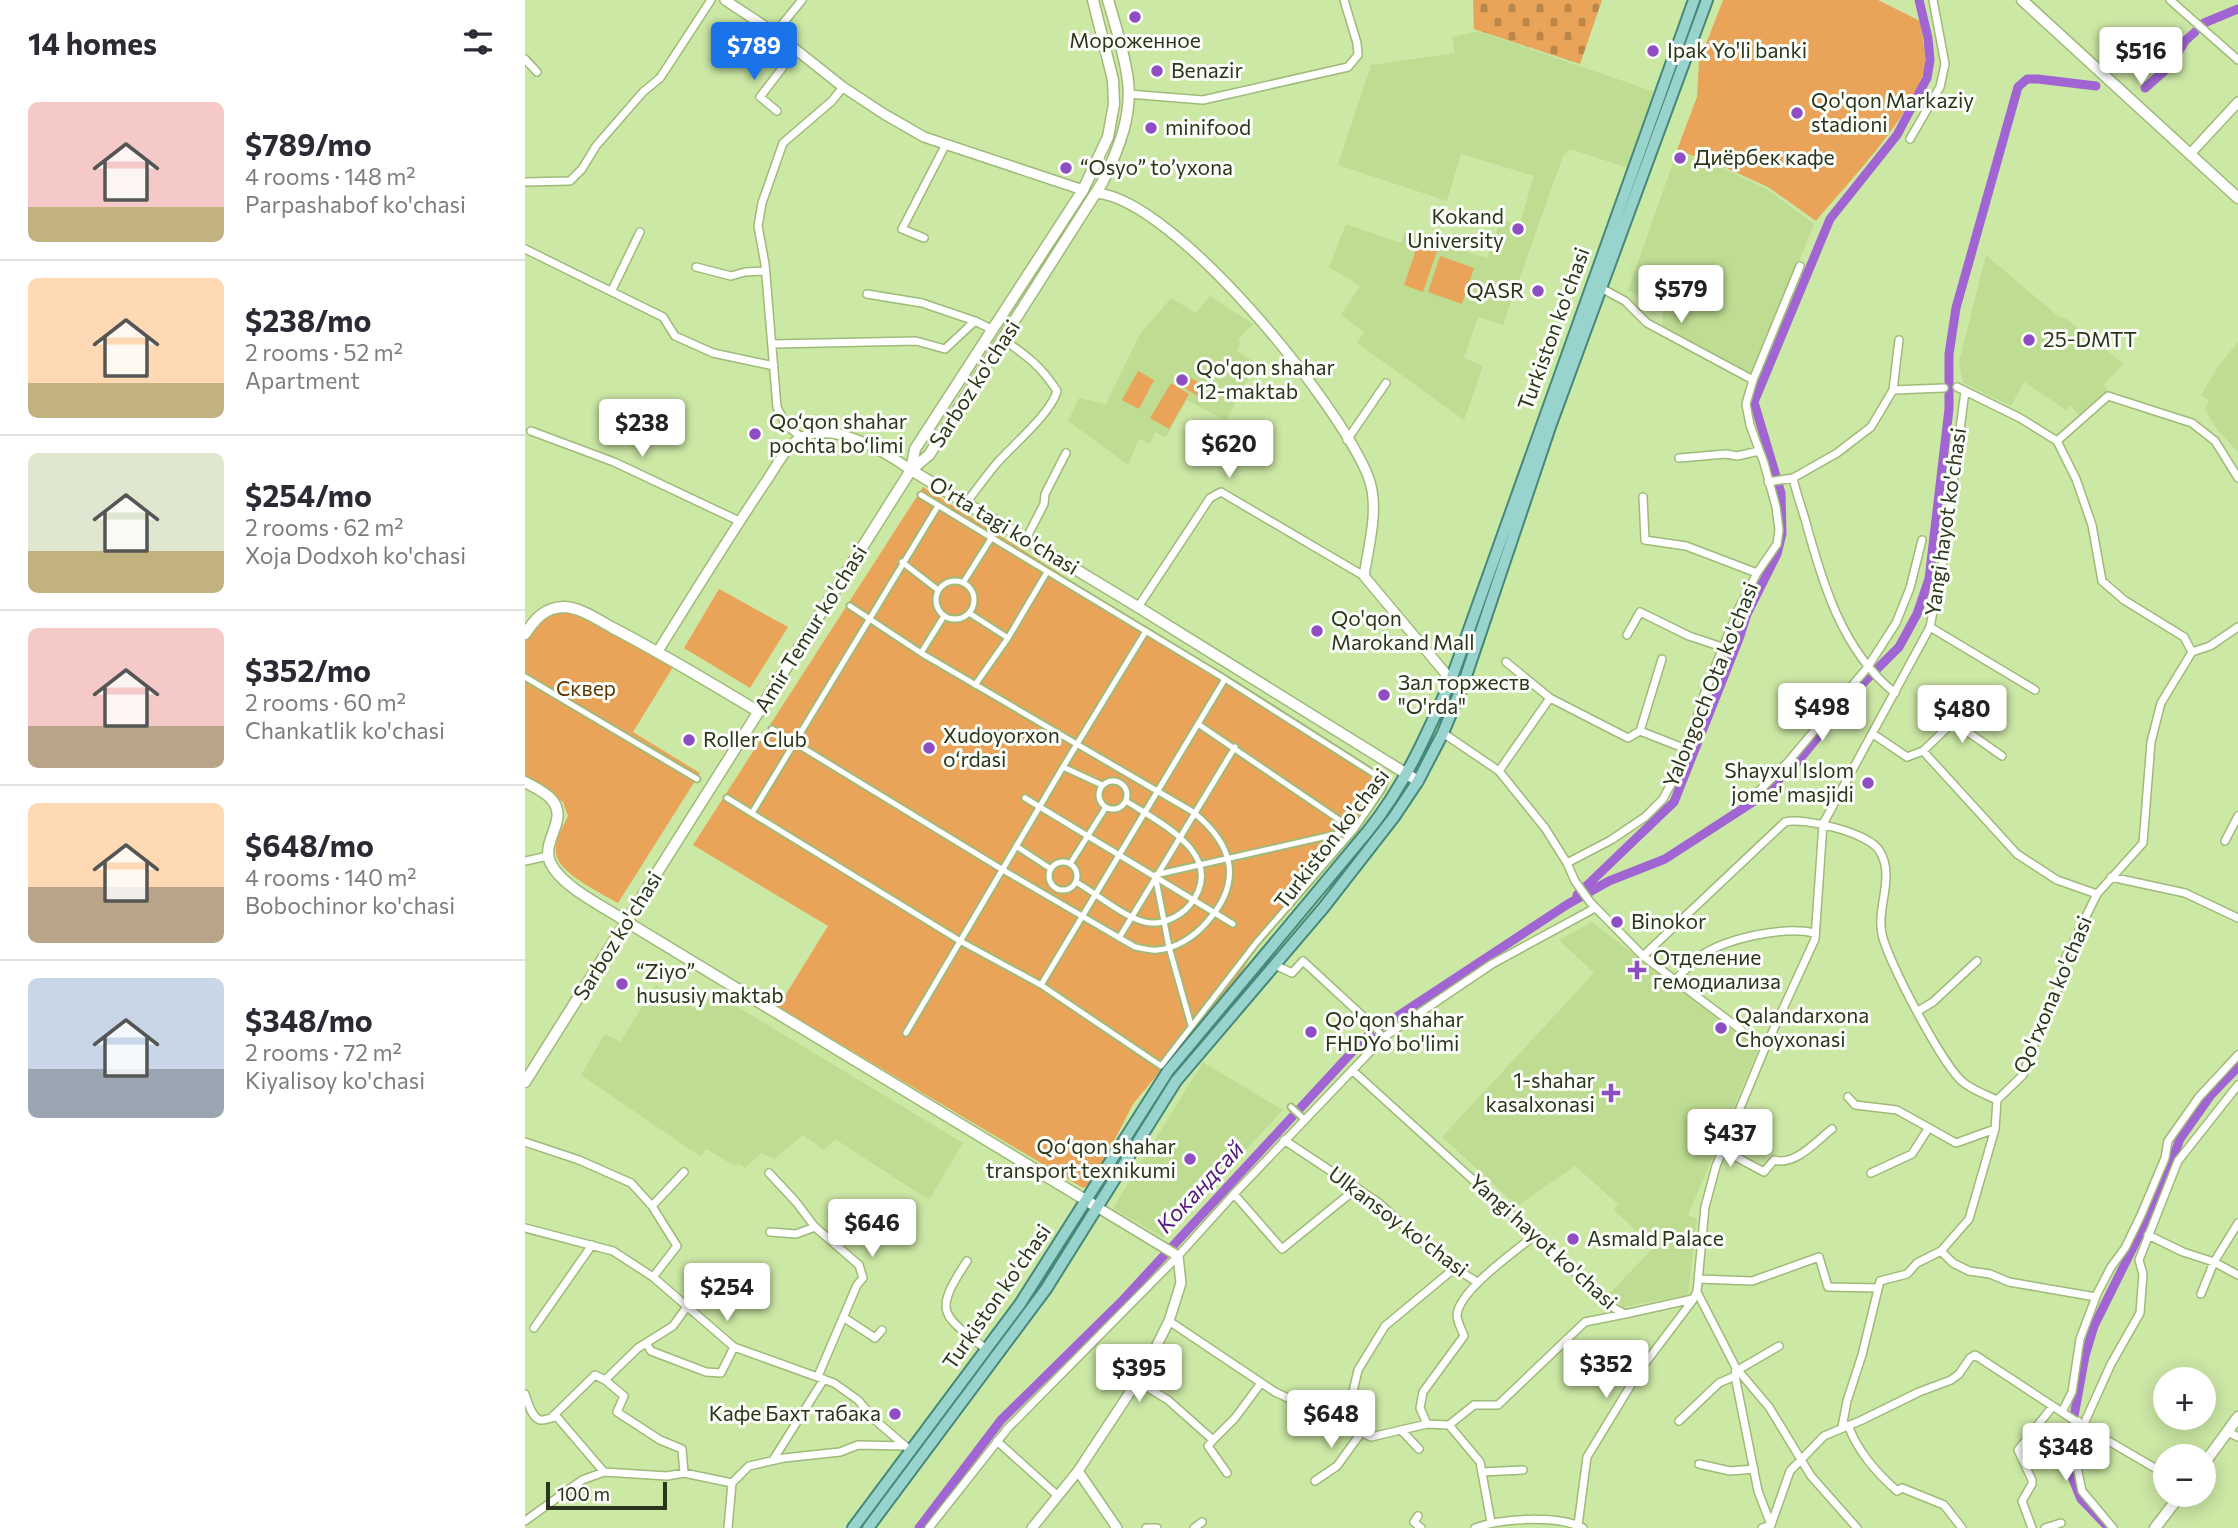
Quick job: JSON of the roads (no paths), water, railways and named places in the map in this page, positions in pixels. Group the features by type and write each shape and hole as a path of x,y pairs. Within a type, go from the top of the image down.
{"main road":[{"name":"Sarboz ko'chasi","path":"911,470 915,449 1083,190 1108,137 1114,104 1113,80 1093,0"},
{"name":"Sarboz ko'chasi","path":"911,470 929,455 1004,340 1097,192 1122,139 1128,75 1108,0"},
{"name":"Turkiston ko'chasi","path":"853,1528 908,1449 1020,1304 1168,1071 1374,824 1407,774 1451,680 1694,0"},
{"name":"Turkiston ko'chasi","path":"868,1528 1046,1289 1176,1081 1376,841 1418,781 1443,733 1464,682 1547,437 1707,0"},
{"path":"2022,0 2238,198"},
{"name":"O'rta tagi ko'chasi","path":"911,470 1418,781"},
{"name":"Amir Temur ko'chasi","path":"711,789 911,470"},
{"path":"525,634 536,617 550,609 566,607 583,612 658,651 759,712"},
{"path":"525,782 551,798 557,808 558,820 547,845 548,856 552,866 571,886 1097,1207"},
{"name":"Sarboz ko'chasi","path":"525,1082 711,789"},
{"path":"2216,1452 2233,1435 2238,1417"},
{"path":"2155,1528 2171,1507"}],"street":[{"path":"525,182 569,181 582,169 596,146 643,92 660,78 711,0"},
{"path":"725,0 775,33 843,87 924,137 1083,190"},
{"path":"775,33 802,0"},
{"path":"1128,94 1203,100 1348,68 1358,55 1344,0"},
{"path":"1910,139 1940,87 1945,64 1933,0"},
{"path":"2170,0 2238,60"},
{"path":"777,111 760,97 796,50"},
{"path":"525,59 537,72"},
{"path":"658,651 739,521 787,450 801,437 786,425 777,407 766,271 758,226 762,203 783,143 832,102 843,87"},
{"path":"2190,154 2238,102"},
{"path":"924,238 902,229 946,144"},
{"path":"1097,192 1120,197 1170,230 1229,287 1293,358 1332,413 1369,477 1374,507 1364,576"},
{"path":"612,290 641,232"},
{"path":"525,249 663,317 675,336 713,353 774,366"},
{"name":"Yalongoch Ota ko'chasi","path":"1567,863 1611,840 1645,817 1663,799 1686,749 1705,692 1725,649 1739,608 1757,573 1777,544 1779,530 1776,507 1746,404 1753,380 1800,266"},
{"path":"696,267 731,276 766,271"},
{"path":"1601,288 1625,301 1647,323 1753,380"},
{"path":"867,294 922,303 991,329"},
{"path":"772,344 916,341 946,349 975,321"},
{"path":"966,503 998,462 1039,417 1057,391 1045,372 1032,359 1004,340"},
{"path":"1770,482 1790,479 1837,453 1871,427 1893,390 1899,340"},
{"path":"1347,440 1386,383"},
{"path":"1893,390 1944,388"},
{"name":"Yangi hayot ko'chasi","path":"1352,1070 1614,1308 1625,1314 1695,1295 1705,1207 1723,1150 1765,1048 1815,939 1823,824 1930,627 1943,560 1961,389 2020,418 2057,442"},
{"path":"2238,478 2215,442 2192,423 2108,396 2057,442 2076,479 2092,525 2102,581 2124,600 2184,637 2193,652 2210,646 2238,627"},
{"path":"531,431 614,462 739,521"},
{"name":"O'rta tagi ko'chasi","path":"801,437 818,432 838,434 885,452 911,470"},
{"path":"1679,458 1726,454 1737,456 1759,451"},
{"path":"1026,539 1066,453"},
{"path":"1790,479 1814,555 1848,639 1867,668 1895,693"},
{"path":"1138,607 1210,498 1221,492 1364,576 1451,680"},
{"path":"727,798 960,941 1041,985 1161,1066 1282,912 1354,830 1382,789 1382,779 1225,679 921,495"},
{"path":"1643,497 1645,540 1686,546 1757,573"},
{"path":"752,813 938,506"},
{"path":"963,583 992,537"},
{"path":"1753,797 1788,762 1867,668 1896,623 1910,588 1922,540"},
{"path":"902,562 938,590"},
{"path":"975,685 1008,638 1047,572"},
{"path":"948,582 963,583 974,595 973,608 958,620 944,616 937,609 935,602 938,590 948,582"},
{"path":"772,729 1135,947 1156,950 1194,936 1226,898 1230,877 1228,857 1209,824 1193,812 921,653 850,606"},
{"path":"1627,635 1640,612 1689,636 1725,649"},
{"path":"969,613 1008,638"},
{"path":"921,653 944,616"},
{"path":"1930,627 2035,690"},
{"path":"906,1032 1146,631"},
{"name":"Qo'rxona ko'chasi","path":"1997,1100 2024,1075 2042,1022 2054,1002 2064,959 2097,894 2143,843 2151,742 2161,703 2193,652"},
{"path":"1506,662 1550,698 1628,738 1640,731 1662,659"},
{"path":"525,677 697,779"},
{"path":"1041,985 1225,679"},
{"path":"1499,771 1550,698"},
{"path":"1873,734 1907,757 1923,751 1955,723 2003,756"},
{"path":"1198,724 1354,830"},
{"path":"1640,731 1686,749"},
{"path":"1443,733 1499,771 1545,828 1575,881 1593,905 1643,956 1765,1048"},
{"path":"1119,938 1179,835 1235,747"},
{"path":"1923,751 2017,854 2057,880 2097,894"},
{"path":"1063,767 1102,785"},
{"path":"1110,780 1120,782 1126,789 1126,801 1119,808 1105,807 1098,794 1102,785 1110,780"},
{"path":"1025,798 1233,924"},
{"path":"1076,882 1131,916 1152,923 1185,910 1193,900 1201,880 1194,851 1179,835 1126,801"},
{"path":"1070,864 1105,807"},
{"path":"2225,841 2238,816"},
{"path":"1643,956 1775,829 1791,821 1823,824 1870,840 1879,849 1885,862 1886,875 1881,932 1893,964 1948,1067 1964,1083 1997,1100 1995,1129 1969,1219 1941,1251 1917,1263 1907,1274 1880,1281 1862,1355 1847,1401 1845,1426 1874,1470 1897,1491 1902,1488 1944,1505 1962,1528"},
{"path":"1155,875 1354,830"},
{"path":"1016,846 1051,869"},
{"path":"525,860 548,856"},
{"path":"1061,862 1070,864 1076,870 1076,882 1069,890 1056,889 1050,881 1051,869 1061,862"},
{"path":"1155,875 1169,947 1191,1026"},
{"path":"2111,877 2185,893 2238,918"},
{"path":"929,1528 1008,1428 1178,1256 1284,1140 1384,1037 1492,964 1593,905"},
{"path":"1675,980 1700,957 1724,946 1754,936 1781,932 1815,933"},
{"path":"1275,965 1291,973 1303,961 1384,1037"},
{"path":"1918,1011 1933,1002 1977,961"},
{"path":"2065,1413 2072,1392 2080,1339 2111,1266 2125,1248 2141,1215 2165,1158 2168,1141 2199,1097 2238,1055"},
{"path":"2113,1528 2083,1491 2077,1467 2081,1423 2140,1313 2143,1274 2139,1260 2178,1161 2238,1085"},
{"path":"1848,1097 1855,1105 1897,1110 1956,1143 1995,1129"},
{"path":"1291,1107 1305,1121"},
{"path":"1723,1150 1764,1172 1775,1160 1784,1162 1796,1158 1832,1129"},
{"path":"1871,1173 1912,1154 1928,1129"},
{"name":"Ulkansoy ko'chasi","path":"1284,1140 1357,1188 1398,1219 1439,1258 1477,1282"},
{"path":"525,1142 579,1160 631,1183 652,1206 677,1246 653,1277"},
{"path":"652,1206 684,1172"},
{"path":"769,1173 815,1227 859,1265 863,1278 843,1317 821,1377 773,1460"},
{"path":"1234,1194 1282,1249 1357,1188"},
{"path":"1097,1207 1178,1256"},
{"path":"838,1247 866,1213"},
{"path":"2201,1294 2214,1262 2238,1223"},
{"path":"770,1231 796,1234 815,1227"},
{"path":"525,1228 613,1251 653,1277 734,1347 834,1383 858,1400 875,1420 908,1449"},
{"path":"1427,1424 1420,1408 1423,1392 1464,1336 1457,1317 1459,1308 1477,1282 1535,1235"},
{"path":"2148,1235 2183,1252 2214,1262 2238,1275"},
{"path":"534,1328 592,1245"},
{"path":"1941,1251 1969,1271 1990,1274 2009,1282 2097,1295"},
{"path":"1032,1528 1079,1471 1137,1381 1169,1321 1181,1283 1178,1256"},
{"path":"1698,1279 1752,1281 1819,1257 1828,1287 1878,1287"},
{"path":"967,1261 950,1287 944,1303 946,1314 953,1324 986,1349"},
{"path":"1345,1426 1358,1370 1385,1326 1456,1267"},
{"path":"1475,1528 1491,1522 1581,1527 1587,1457 1640,1370 1695,1295 1736,1371 1769,1407 1811,1476 1857,1528"},
{"path":"605,1380 638,1348 673,1326 686,1308"},
{"path":"1169,1321 1275,1392 1371,1437 1427,1424 1449,1425 1474,1405 1498,1405 1585,1322 1625,1314"},
{"path":"843,1317 875,1338 882,1330"},
{"path":"646,1343 652,1351 713,1373 721,1373 734,1347"},
{"path":"1679,1421 1719,1382 1779,1346"},
{"path":"1771,1526 1790,1471 1824,1436 1951,1380 1975,1355 2153,1467"},
{"path":"1736,1371 1753,1469 1771,1526"},
{"path":"525,1394 531,1411 541,1421 554,1416 594,1375 605,1380 624,1396 617,1412 660,1440 682,1449 684,1474"},
{"path":"1137,1381 1168,1400 1213,1440"},
{"path":"1227,1473 1208,1446 1235,1418 1261,1382"},
{"path":"2032,1528 2022,1502 2032,1480 2018,1450 2053,1406"},
{"path":"554,1416 571,1431 604,1472"},
{"path":"1449,1425 1480,1462 1491,1522"},
{"path":"1401,1430 1419,1449"},
{"path":"1315,1481 1337,1466 1361,1433"},
{"path":"997,1441 1058,1496"},
{"path":"728,1528 731,1483 749,1466 773,1460 840,1452 858,1445 908,1449"},
{"path":"1699,1464 1730,1471 1753,1469"},
{"path":"1079,1471 1117,1528"},
{"path":"1482,1472 1523,1471"},
{"path":"525,1521 582,1480 604,1472 667,1476 684,1474 731,1483"},
{"path":"1418,1516 1413,1522 1421,1528"},
{"path":"1194,1528 1202,1522"},
{"path":"2045,1528 2061,1523"},
{"path":"1762,1528 1771,1526"},
{"path":"1146,1528 1157,1528"}],"waterway":[{"path":"1577,895 1674,802 1747,614 1777,554 1782,534 1781,493 1754,402 1830,219 1897,135 1927,78 1930,60 1928,38 1919,0"},
{"path":"2204,23 2238,9"},
{"path":"2145,88 2170,66 2185,41 2195,32"},
{"name":"Кокандсай","path":"919,1528 1001,1420 1121,1302 1366,1037 1568,904 1609,881 1665,859 1756,800 1795,765 1856,690 1899,647 1917,614 1929,579 1949,409 1949,354 1956,308 2018,87 2027,79 2096,86"},
{"path":"2108,1527 2081,1499 2072,1477 2068,1449 2085,1356 2094,1326 2158,1197 2180,1139 2211,1095 2238,1067"}],"place":[{"name":"Мороженное","path":"1135,17"},
{"name":"Ipak Yo'li banki","path":"1653,51"},
{"name":"Benazir","path":"1157,71"},
{"name":"Qo'qon Markaziy stadioni","path":"1797,113"},
{"name":"minifood","path":"1151,128"},
{"name":"Диёрбек кафе","path":"1680,158"},
{"name":"“Osyo” to’yxona","path":"1066,168"},
{"name":"Kokand University","path":"1518,229"},
{"name":"QASR","path":"1538,291"},
{"name":"25-DMTT","path":"2029,340"},
{"name":"Qo'qon shahar 12-maktab","path":"1182,380"},
{"name":"Qo‘qon shahar pochta bo‘limi","path":"755,434"},
{"name":"Qo'qon Marokand Mall","path":"1317,631"},
{"name":"Зал торжеств \"O'rda\"","path":"1384,695"},
{"name":"Roller Club","path":"689,740"},
{"name":"Xudoyorxon oʻrdasi","path":"929,748"},
{"name":"Shayxul Islom jome' masjidi","path":"1868,783"},
{"name":"Binokor","path":"1617,922"},
{"name":"Отделение гемодиализа","path":"1637,970"},
{"name":"“Ziyo” hususiy maktab","path":"622,984"},
{"name":"Qalandarxona Choyxonasi","path":"1721,1028"},
{"name":"Qo'qon shahar FHDYo bo'limi","path":"1311,1032"},
{"name":"1-shahar kasalxonasi","path":"1611,1093"},
{"name":"Qoʻqon shahar transport texnikumi","path":"1190,1159"},
{"name":"Asmald Palace","path":"1573,1239"},
{"name":"Кафе Бахт табака","path":"895,1414"}],"park label":[{"name":"Сквер","path":"586,689"}]}
